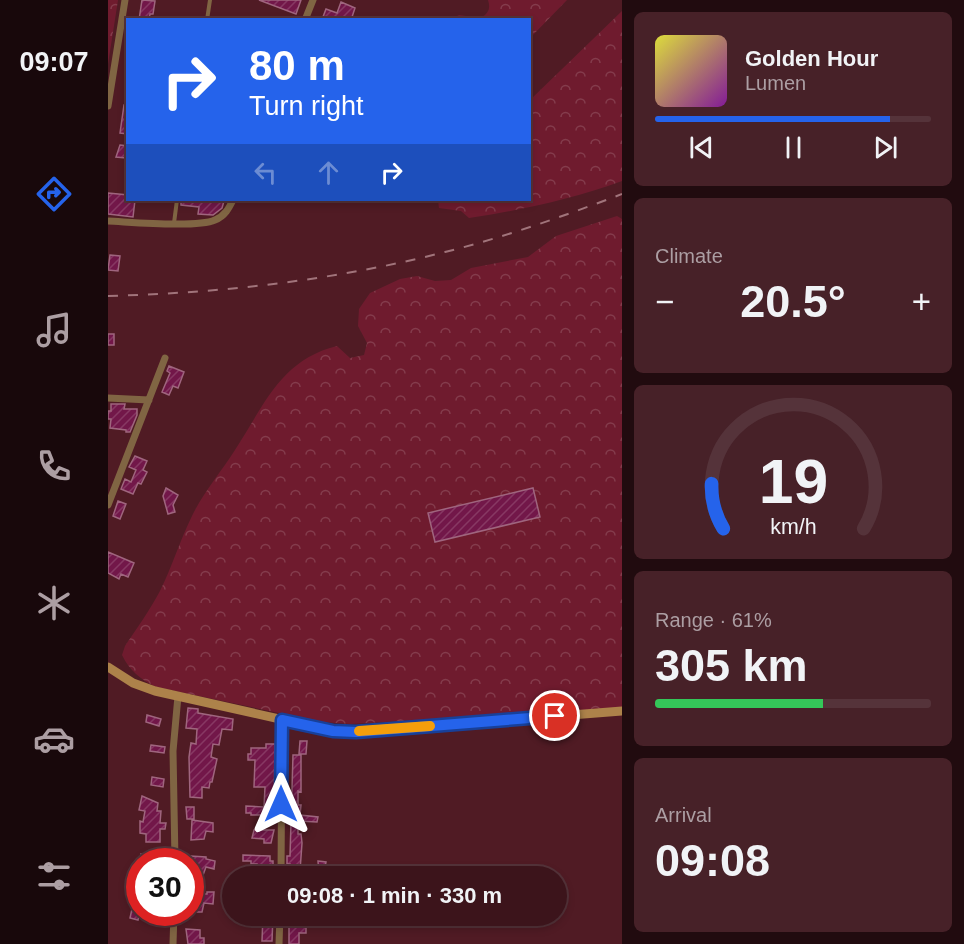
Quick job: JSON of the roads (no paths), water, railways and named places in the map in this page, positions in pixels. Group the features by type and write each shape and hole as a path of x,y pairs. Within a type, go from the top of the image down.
{"street":[{"path":"108,106 125,0"},
{"path":"307,18 313,0"},
{"path":"108,221 204,223 221,217 232,201"},
{"path":"108,505 165,358"},
{"path":"108,398 149,400"},
{"path":"108,667 142,687 333,731 356,732 622,711"},
{"path":"175,848 173,751 178,696"},
{"path":"281,866 282,720"},
{"path":"173,944 174,926"},
{"path":"279,944 280,926"}],"lane":[{"path":"207,18 210,0"},
{"path":"174,223 177,201"}],"railway":[{"path":"108,296 236,288 320,277 404,262 490,240 622,194"}]}
